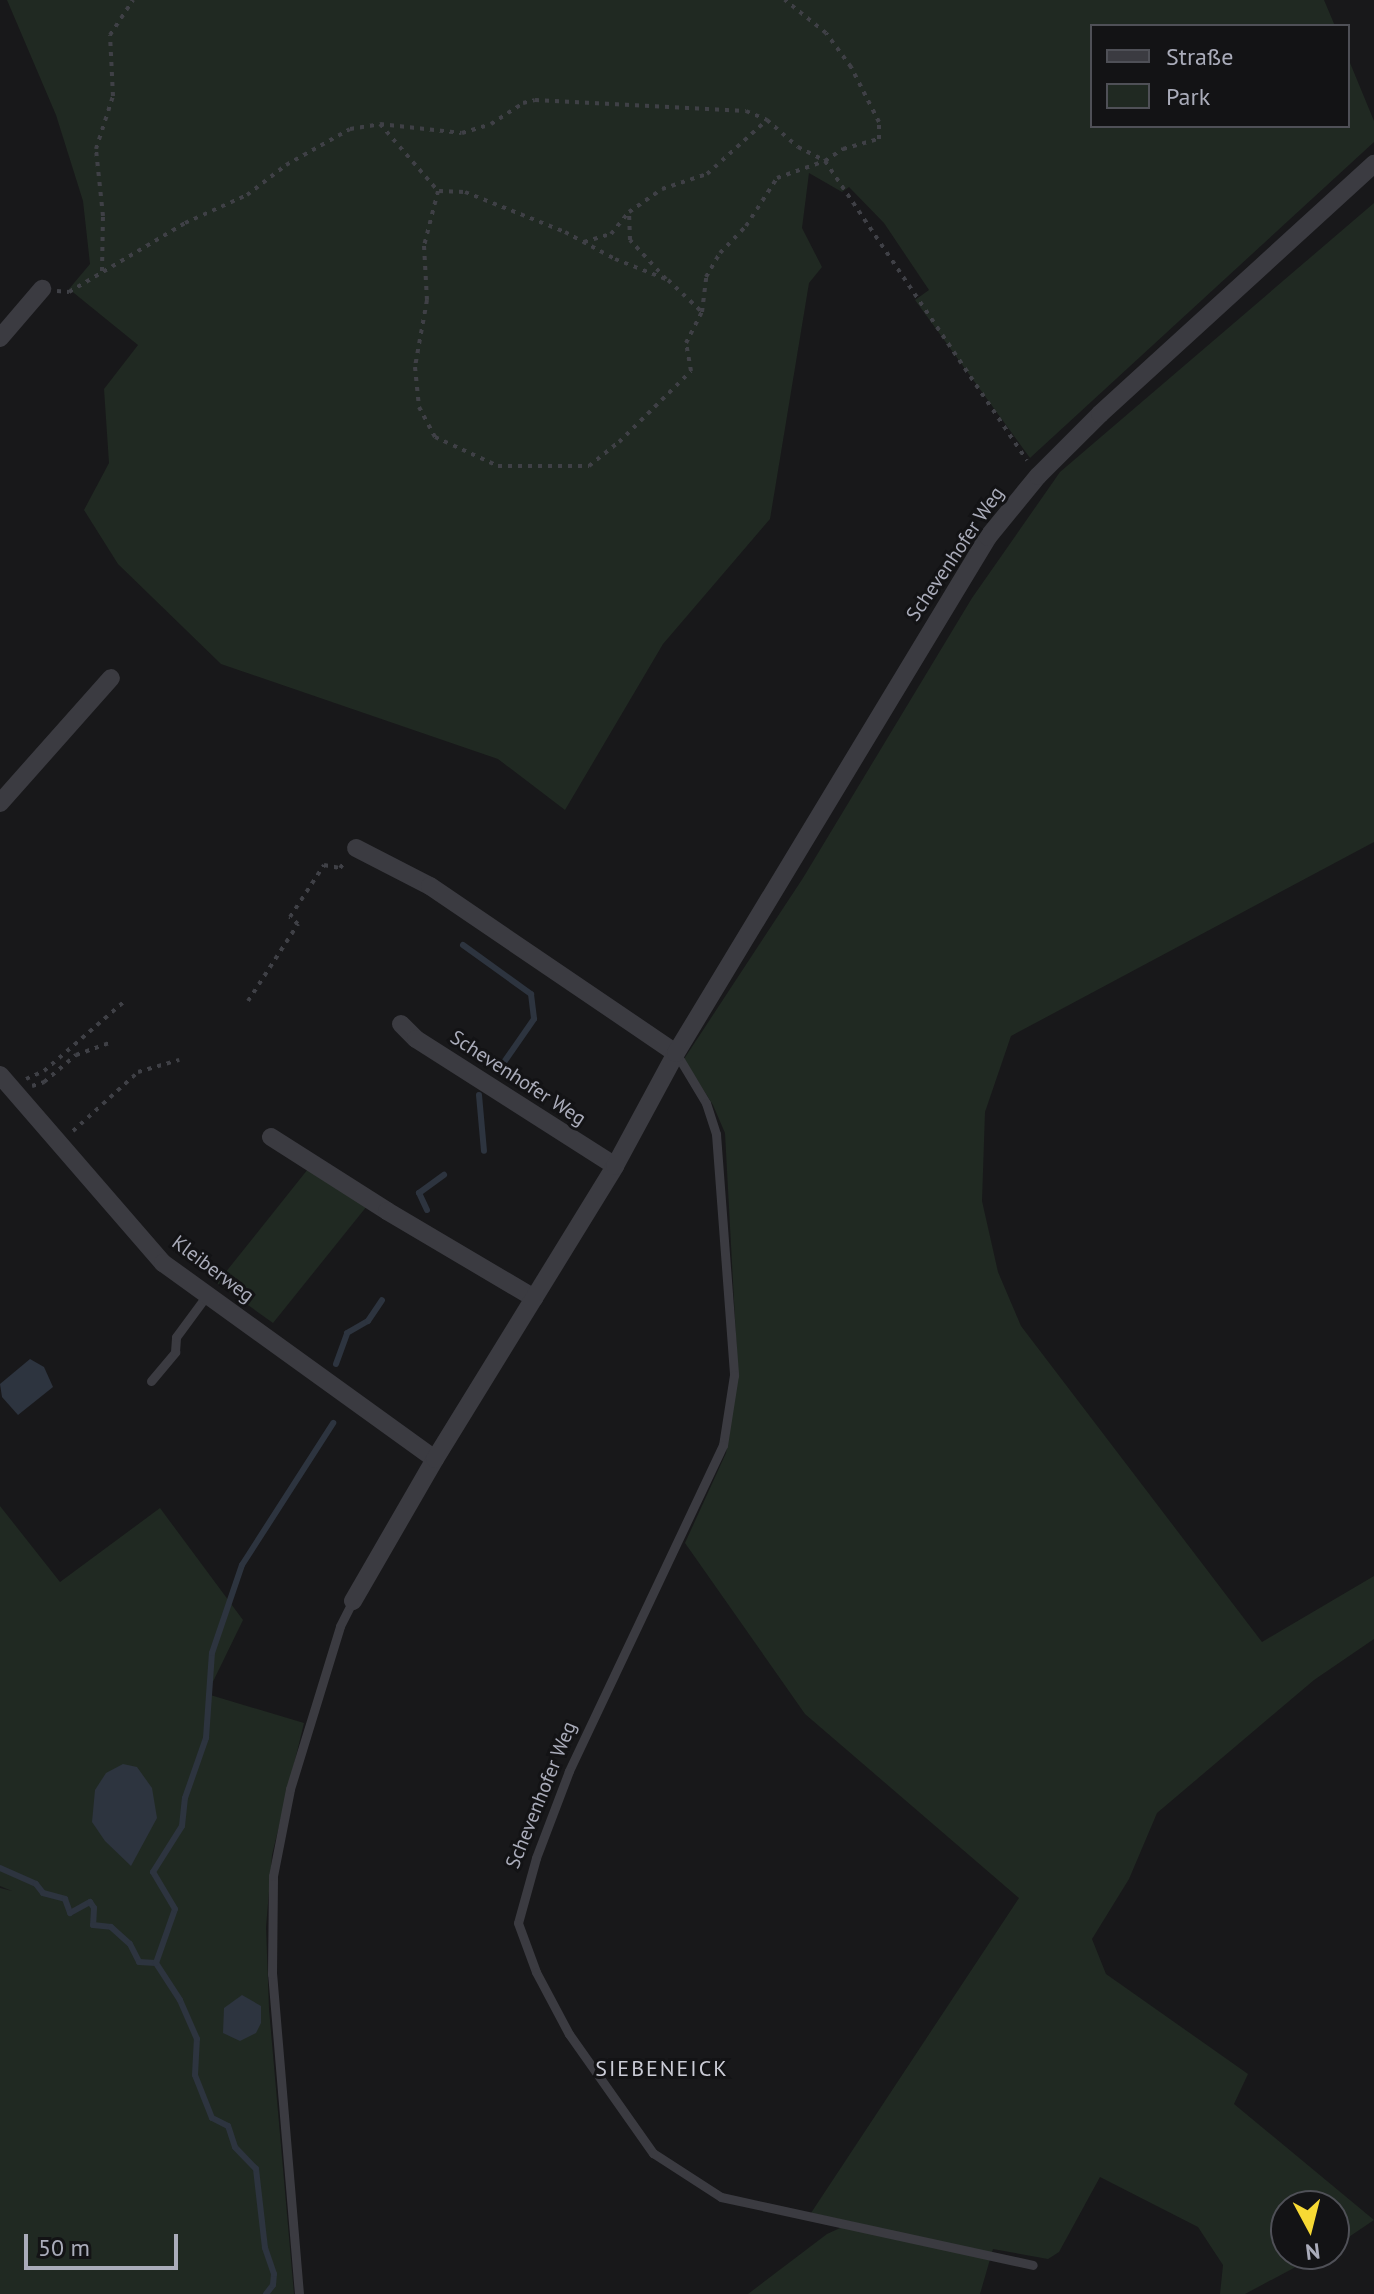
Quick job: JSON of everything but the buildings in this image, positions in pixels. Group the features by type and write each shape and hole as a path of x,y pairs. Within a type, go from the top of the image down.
{"street":[{"name":"Schevenhofer Weg","path":"353,1601 435,1459 615,1166 676,1053 960,579 1010,507 1038,476 1374,164"},
{"path":"0,338 42,289"},
{"path":"0,803 111,678"},
{"name":"Schevenhofer Weg","path":"356,848 430,886 676,1053"},
{"name":"Schevenhofer Weg","path":"401,1024 416,1039 615,1166"},
{"name":"Kleiberweg","path":"8,1084 163,1263 435,1459"},
{"path":"271,1137 375,1204 534,1298"}],"lane":[{"name":"Schevenhofer Weg","path":"676,1053 706,1103 716,1134 734,1375 723,1445 569,1771 536,1858 518,1923 536,1972 569,2034 653,2153 721,2197 1033,2265"},
{"path":"151,1381 175,1352 176,1337 208,1295"},
{"name":"Schevenhofer Weg","path":"299,2294 272,1974 273,1876 290,1789 340,1626 353,1601"}],"path":[{"path":"102,271 103,216 96,149 113,96 110,35 133,0"},
{"path":"438,191 424,246 427,300 415,367 419,407 435,437 498,466 589,466 619,442 691,371 686,343 702,312 706,277 720,253 746,226 777,178 825,161 843,149 876,142 881,128 863,86 826,33 785,0"},
{"path":"42,289 69,292 185,223 247,195 286,165 350,129 380,124 462,133 502,119 523,103 542,100 746,111 767,120 798,147 825,161 1038,476"},
{"path":"584,242 611,234 629,212 662,189 707,174 767,120"},
{"path":"380,124 438,191 465,192 668,280"},
{"path":"629,212 630,240 702,312"},
{"path":"248,1001 298,924 290,917 324,865 340,868 356,848"},
{"path":"8,1084 44,1071 126,1000"},
{"path":"8,1084 44,1082 76,1055 111,1042"},
{"path":"59,1143 138,1072 179,1060"}],"green space":[{"path":"7,0 1324,0 1334,24 1090,24 1090,128 1350,128 1350,63 1374,121 1374,142 1030,458 915,300 929,290 884,223 849,187 842,192 809,173 802,228 822,267 809,283 770,519 663,644 565,810 498,759 221,664 118,564 84,510 109,463 104,389 138,345 69,289 90,264 83,201 56,115"},
{"path":"1374,203 1374,842 1011,1036 985,1112 982,1201 998,1272 1021,1326 1262,1642 1374,1576 1374,1639 1314,1680 1157,1813 1129,1879 1092,1939 1106,1974 1248,2074 1234,2104 1338,2190 1270,2190 1270,2270 1290,2270 1245,2294 1220,2294 1223,2265 1198,2227 1100,2177 1059,2252 1048,2259 993,2249 980,2294 748,2294 827,2234 853,2222 811,2213 1019,1898 805,1714 685,1543 726,1453 738,1375 725,1133 713,1105 684,1059 803,878 972,598 1060,472"},
{"path":"308,1169 367,1206 273,1323 217,1283"},
{"path":"0,1506 60,1582 160,1508 243,1620 207,1694 304,1723 272,1855 266,1927 269,2009 294,2294 0,2294 0,1888 12,1891 0,1886"},
{"path":"1350,2200 1374,2220 1350,2236"}],"shaded area":[{"path":"30,1359 44,1367 53,1387 18,1415 2,1397 0,1384"},
{"path":"123,1764 137,1767 152,1788 157,1818 131,1866 105,1841 92,1822 95,1790 106,1773"},
{"path":"242,1995 261,2006 261,2023 256,2033 240,2041 223,2033 224,2008"}],"waterway":[{"path":"463,945 531,994 534,1019 502,1065"},
{"path":"479,1095 484,1151"},
{"path":"427,1210 419,1193 444,1175"},
{"path":"336,1364 347,1333 368,1321 382,1300"},
{"path":"266,2294 273,2285 274,2274 265,2248 256,2169 235,2147 228,2126 212,2118 195,2075 197,2039 180,2000 156,1963 175,1909 153,1872 182,1826 185,1798 206,1738 212,1653 242,1565 333,1423"},
{"path":"0,1868 36,1884 43,1893 65,1899 70,1913 90,1902 94,1908 93,1925 111,1927 130,1944 139,1962 156,1963"}],"district":[{"name":"SIEBENEICK","path":"662,2069"}]}
